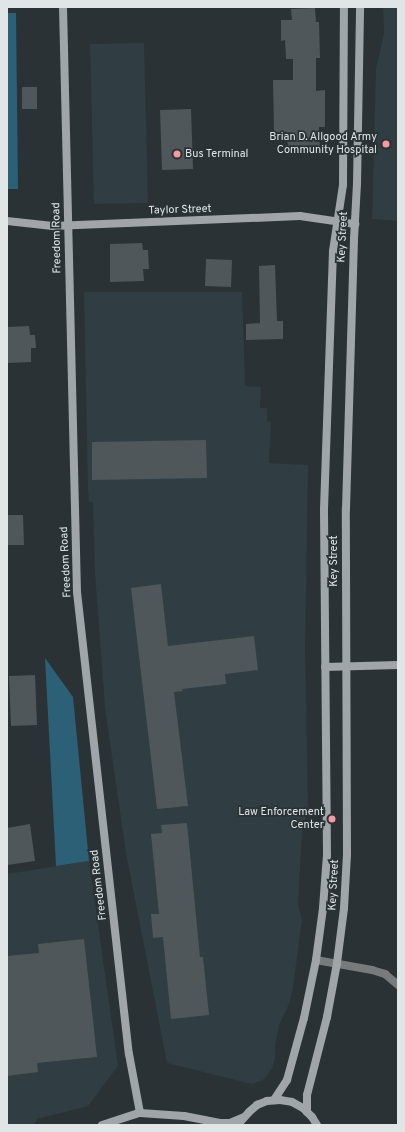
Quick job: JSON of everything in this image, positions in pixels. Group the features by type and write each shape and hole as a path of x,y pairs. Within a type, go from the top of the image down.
{"main road":[{"name":"Freedom Road","path":"63,7 77,592 129,1054 140,1113"},
{"name":"Key Street","path":"274,1100 287,1080 304,1018 316,960 323,908 327,855 324,509 333,251 343,185 344,7"},
{"name":"Key Street","path":"307,1112 307,1095 327,1018 337,963 344,908 347,855 345,517 357,184 360,7"},
{"name":"Taylor Street","path":"7,221 53,226 68,226 300,216 355,224"},
{"path":"325,667 398,665"},
{"path":"239,1125 244,1117 257,1105 274,1100 292,1102 307,1112 317,1125"},
{"path":"102,1125 140,1113 184,1116 223,1124 230,1123 244,1117"}],"street":[{"path":"316,960 337,963 385,974 398,986"}],"shaded area":[{"name":"Brian D. Allgood Army Community Hospital","path":"383,7 398,7 398,221 372,219 376,69 384,33"},
{"path":"7,13 16,13 18,189 7,189"},
{"path":"144,43 148,203 94,204 90,44"},
{"path":"84,292 242,292 245,386 261,387 260,408 267,408 267,421 271,422 269,463 308,465 305,649 308,810 302,832 298,904 302,920 293,987 289,1004 279,1025 275,1046 275,1058 272,1069 264,1079 252,1084 167,1063 126,853 105,708 95,573 93,502 89,502 88,489"},
{"path":"45,658 73,697 89,861 56,866"},
{"path":"89,861 118,1066 88,1106 37,1119 34,1125 7,1125 7,874"}],"building":[{"path":"315,8 316,22 319,22 320,58 316,58 316,91 325,90 325,127 319,127 320,148 288,149 287,132 274,133 273,80 293,80 293,59 286,59 285,40 281,41 281,20 292,20 291,9"},
{"path":"22,87 37,87 37,109 22,109"},
{"name":"Bus Terminal","path":"191,109 193,169 162,170 160,110"},
{"path":"142,243 143,250 148,250 149,269 143,269 144,281 110,282 110,244"},
{"path":"206,259 232,260 231,287 205,286"},
{"path":"275,265 277,321 283,321 283,339 246,340 246,324 260,323 259,266"},
{"path":"29,326 30,335 35,335 36,348 31,348 31,362 7,363 7,327"},
{"path":"206,440 207,478 92,480 92,442"},
{"path":"7,515 23,515 24,545 7,545"},
{"path":"161,584 168,646 254,636 258,670 225,674 226,684 182,689 183,691 174,692 188,806 157,809 131,588"},
{"path":"35,675 37,725 11,726 9,676"},
{"path":"187,823 200,957 203,957 209,1015 171,1019 163,937 153,938 151,914 159,914 151,834 162,833 161,825"},
{"path":"30,824 35,861 7,865 7,828"},
{"path":"84,939 97,1057 37,1063 38,1072 7,1076 7,956 39,953 38,944"}],"place":[{"name":"Brian D. Allgood Army Community Hospital","path":"386,144"},
{"name":"Bus Terminal","path":"177,154"},
{"name":"Law Enforcement Center","path":"332,819"}]}
